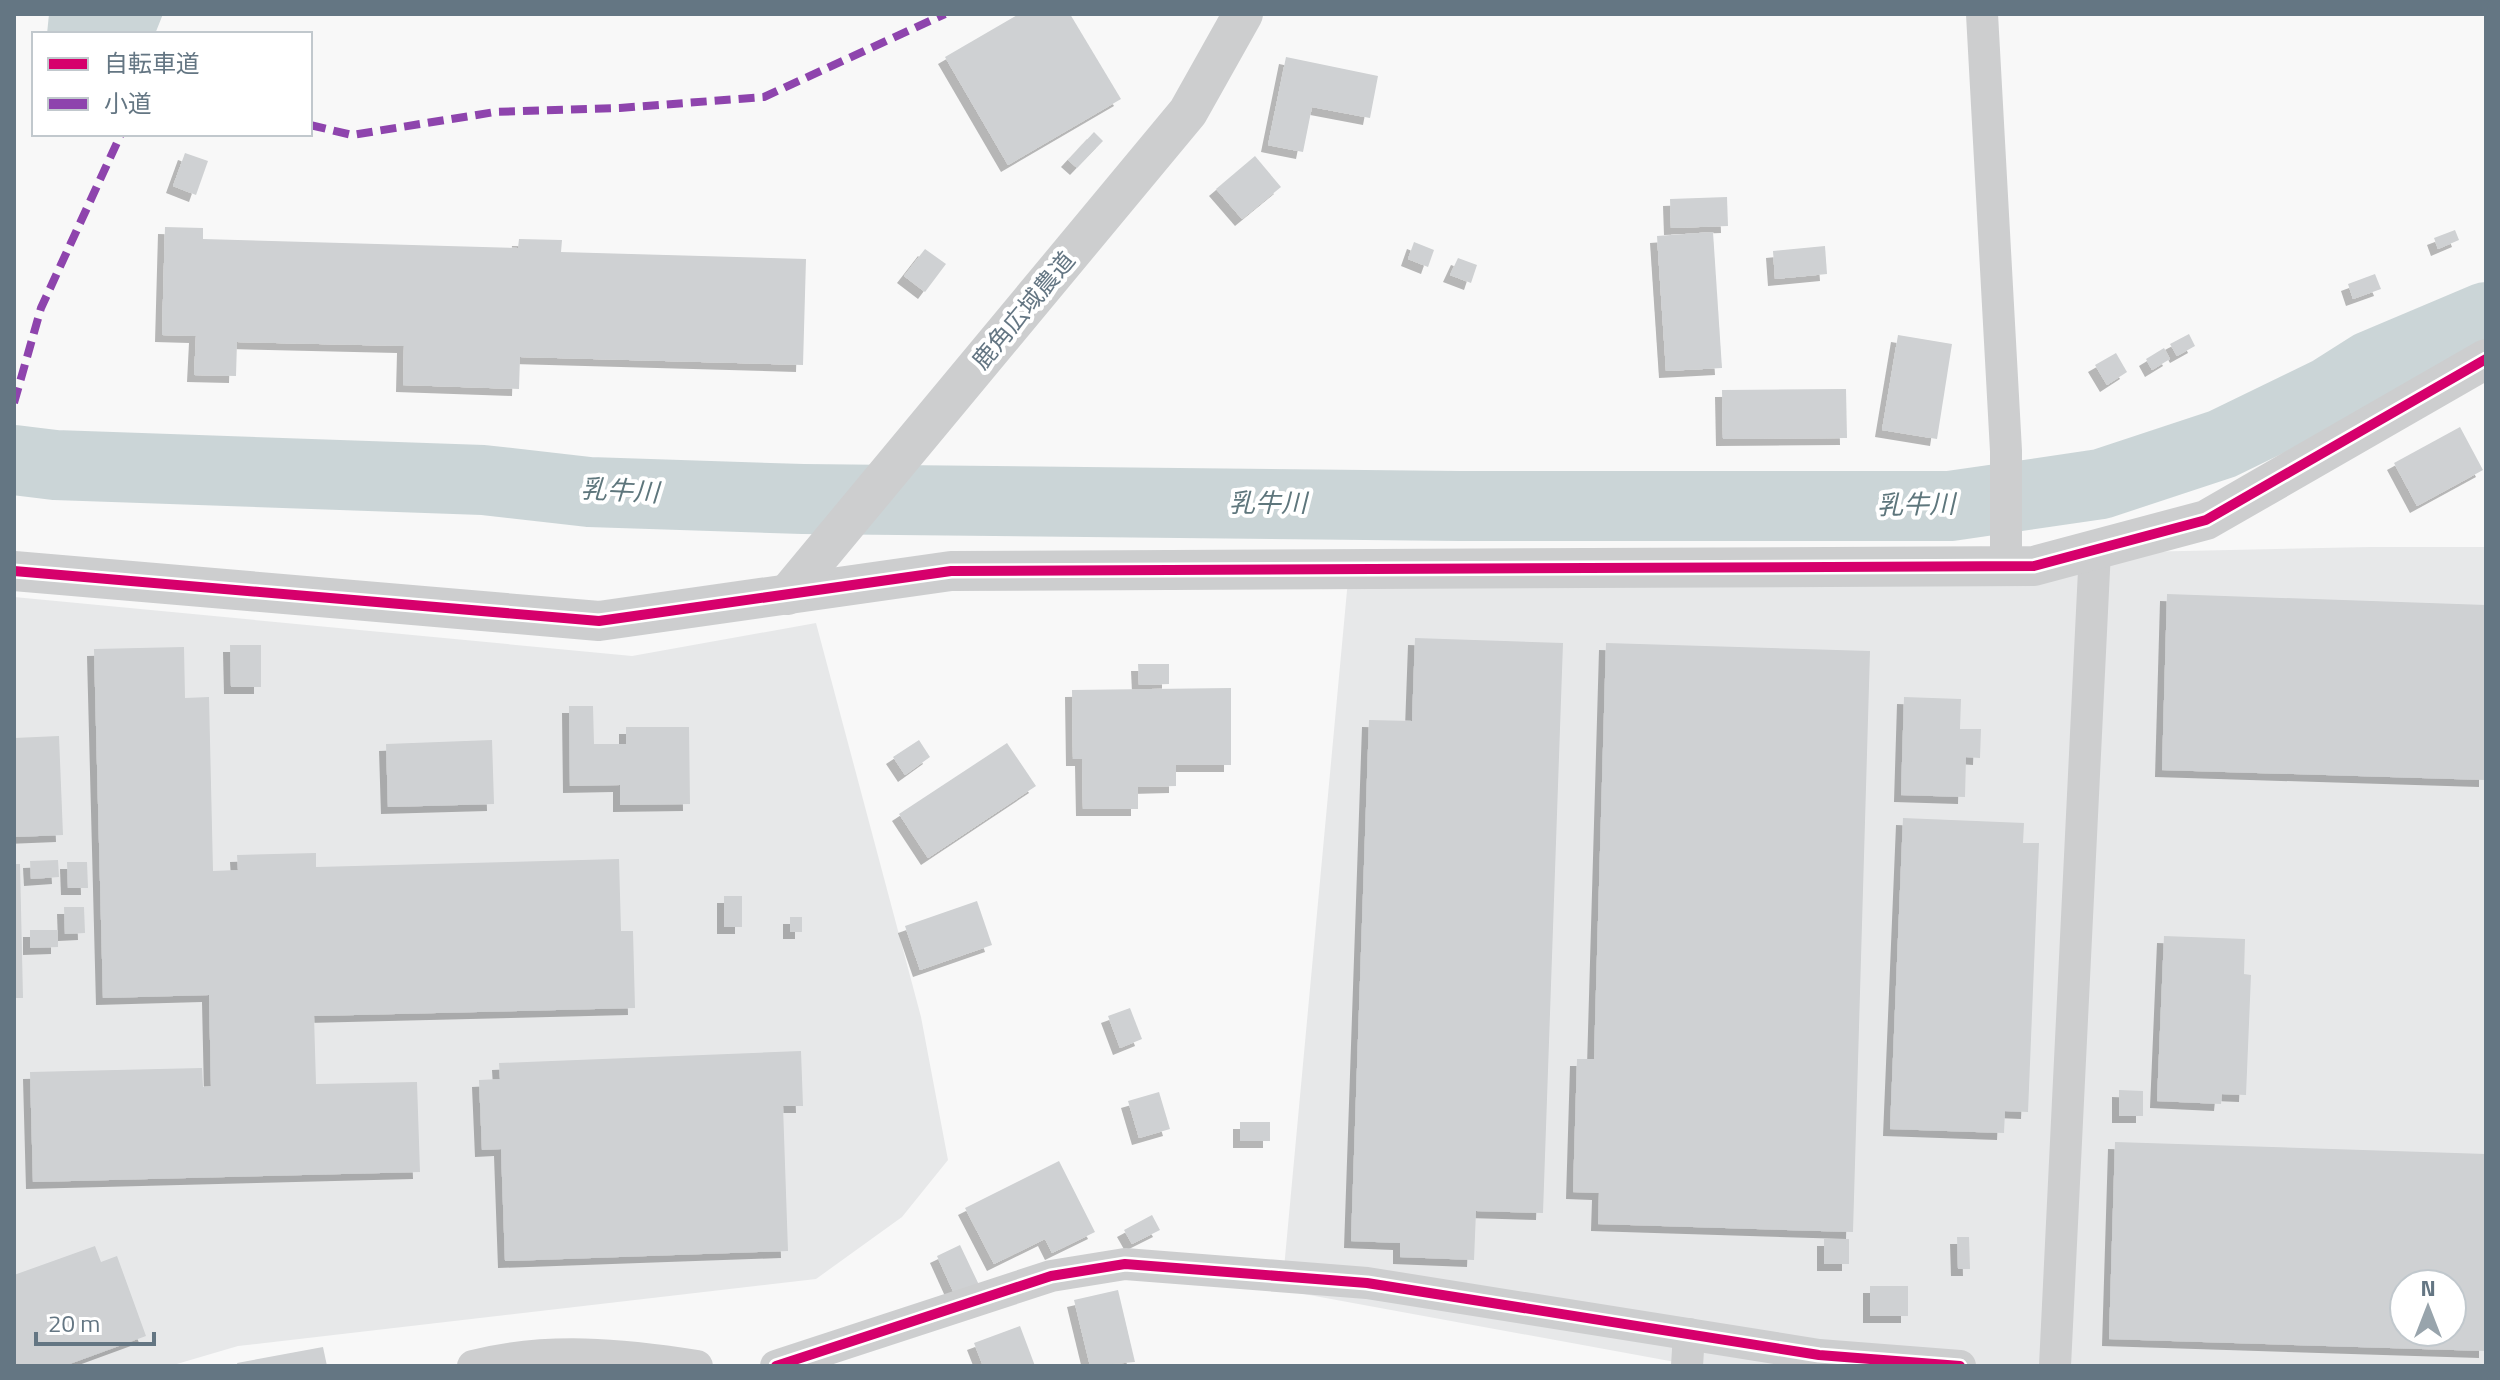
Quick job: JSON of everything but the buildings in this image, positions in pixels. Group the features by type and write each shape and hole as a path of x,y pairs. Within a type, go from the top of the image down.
{"street":[{"name":"鹿角広域農道","path":"787,595 1188,112 1243,14"},
{"path":"1982,14 2006,451 2006,565"},
{"path":"14,571 599,621 951,571 2034,566 2206,520 2486,359"},
{"path":"2055,1366 2095,550"},
{"path":"776,1366 1051,1276 1125,1264 1367,1283 1819,1355 1960,1366"},
{"path":"1687,1366 1689,1334"},
{"path":"473,1366 514,1355 633,1355 697,1366"}],"shaded area":[{"path":"49,14 163,14 156,32 47,32"},
{"path":"2486,547 2486,1366 1697,1366 1282,1290 1349,569"},
{"path":"14,597 632,656 816,623 921,1017 948,1160 902,1217 816,1279 238,1346 170,1366 14,1366"}],"waterway":[{"name":"乳牛川","path":"14,460 55,465 483,480 589,492 803,499 1460,506 1950,506 2101,484 2222,444 2329,392 2370,366 2486,317"}],"marked path":[{"path":"312,125 352,135 495,112 620,108 764,97 945,14"},
{"path":"14,403 41,308 120,136"}],"cycle path":[{"path":"14,571 599,621 951,571 2034,566 2206,520 2486,359"},
{"path":"776,1366 1051,1276 1125,1264 1367,1283 1819,1355 1960,1366"}]}
